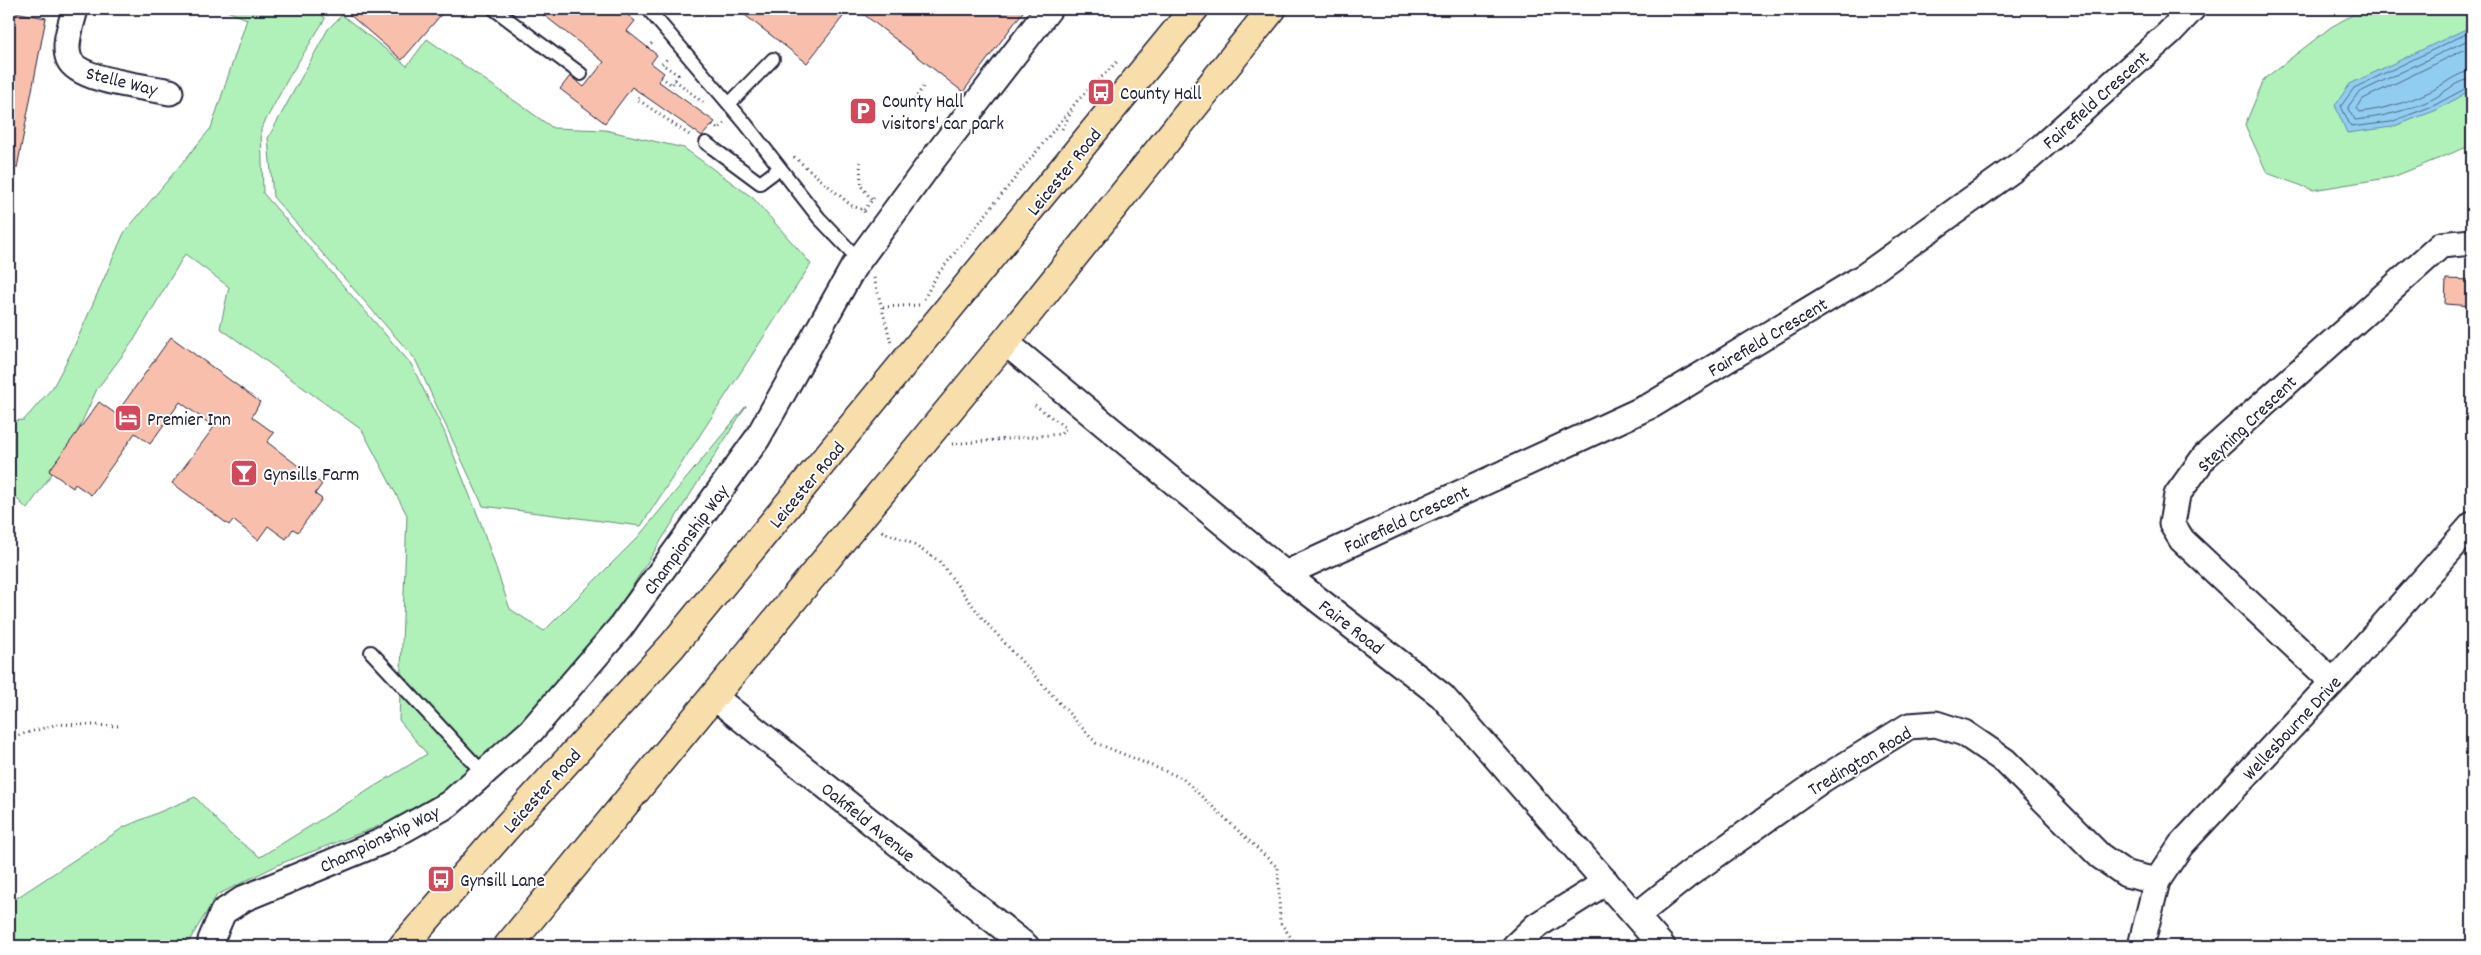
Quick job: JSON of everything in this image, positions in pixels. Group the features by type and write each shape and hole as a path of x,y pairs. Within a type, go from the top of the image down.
{"highway":[{"name":"Leicester Road","path":"403,946 504,830 672,646 1194,9"},
{"path":"508,946 1005,342 1272,9"}],"street":[{"name":"Stelle Way","path":"75,9 67,45 69,58 74,66 95,77 170,92"},
{"name":"Championship Way","path":"211,946 211,940 223,912 245,898 382,841 449,804 485,775 531,731 620,628 757,438 865,252 934,158 1050,9"},
{"name":"Fairefield Crescent","path":"1285,574 1652,405 1865,276 2028,158 2169,33 2192,9"},
{"name":"Steyning Crescent","path":"2333,682 2182,540 2172,524 2177,495 2205,456 2441,245 2472,242"},
{"name":"Faire Road","path":"1005,342 1285,574 1442,696 1662,946"},
{"name":"Wellesbourne Drive","path":"2141,946 2156,881 2181,845 2333,682 2472,525"},
{"name":"Oakfield Avenue","path":"713,696 1026,946"},
{"name":"Tredington Road","path":"1636,916 1689,874 1823,780 1909,726 1936,724 1964,733 2005,762 2100,856 2126,874 2156,881"},
{"path":"1515,946 1536,926 1606,882"}],"lane":[{"path":"494,9 581,74"},
{"path":"648,9 729,104 819,218 865,252"},
{"path":"729,104 773,59"},
{"path":"706,143 747,176 760,183 780,168"},
{"path":"371,652 485,775"}],"path":[{"path":"915,313 937,275 1078,100 1124,56"},
{"path":"661,77 672,84 678,75 662,64"},
{"path":"675,80 712,109"},
{"path":"909,100 914,100 923,86"},
{"path":"642,94 637,99 701,144 706,143 726,121 719,115"},
{"path":"1060,133 1078,100"},
{"path":"712,125 718,129"},
{"path":"789,152 852,206 864,210 865,252 883,307 892,350 897,343"},
{"path":"860,162 861,186 872,200"},
{"path":"883,307 920,305"},
{"path":"947,451 952,444 1061,434 1066,428 1035,405"},
{"path":"876,539 888,524"},
{"path":"882,531 911,543 940,561 982,618 1096,743 1182,778 1278,868 1280,922 1297,946"},
{"path":"9,738 58,724 121,726"}],"green space":[{"path":"222,9 319,9 325,19 289,77 261,129 263,193 411,364 444,431 480,521 510,609 544,631 638,537 746,406 611,620 499,746 452,786 387,823 282,863 217,895 186,946 9,946 9,903 124,827 195,797 230,834 260,857 427,754 399,720 407,515 362,430 220,328 229,287 185,254 134,340 97,389 70,448 27,509 9,491 9,421 24,420 53,387 73,349 124,233 211,128 247,19"},
{"path":"2363,9 2472,9 2472,145 2393,177 2313,190 2267,173 2245,125 2264,79 2331,27"},
{"path":"342,15 407,66 427,39 553,128 605,130 684,148 753,198 811,264 641,526 483,506 415,359 273,197 268,138 328,29"}],"water":[{"path":"2472,26 2472,89 2437,110 2392,127 2347,133 2335,105 2350,84"}],"building":[{"path":"343,9 446,9 402,60"},
{"path":"536,9 620,9 635,21 627,31 657,55 651,63 664,73 658,81 715,122 702,136 632,87 605,123 560,89 570,76 584,87 604,62"},
{"path":"737,9 849,9 807,63"},
{"path":"857,9 1025,9 963,92"},
{"path":"9,11 46,18 17,168 9,167"},
{"path":"2446,279 2472,280 2472,306 2445,304"},
{"path":"171,337 260,402 252,417 274,433 267,442 322,484 315,494 322,499 298,532 293,529 286,539 268,526 258,540 233,520 229,525 172,483 214,427 180,402 150,444 135,433 91,495 75,484 73,488 49,471 99,402 116,414"}],"place":[{"name":"County Hall","path":"1101,92"},
{"name":"County Hall visitors' car park","path":"863,111"},
{"name":"Premier Inn","path":"128,418"},
{"name":"Gynsills Farm","path":"244,473"},
{"name":"Gynsill Lane","path":"441,879"}]}
